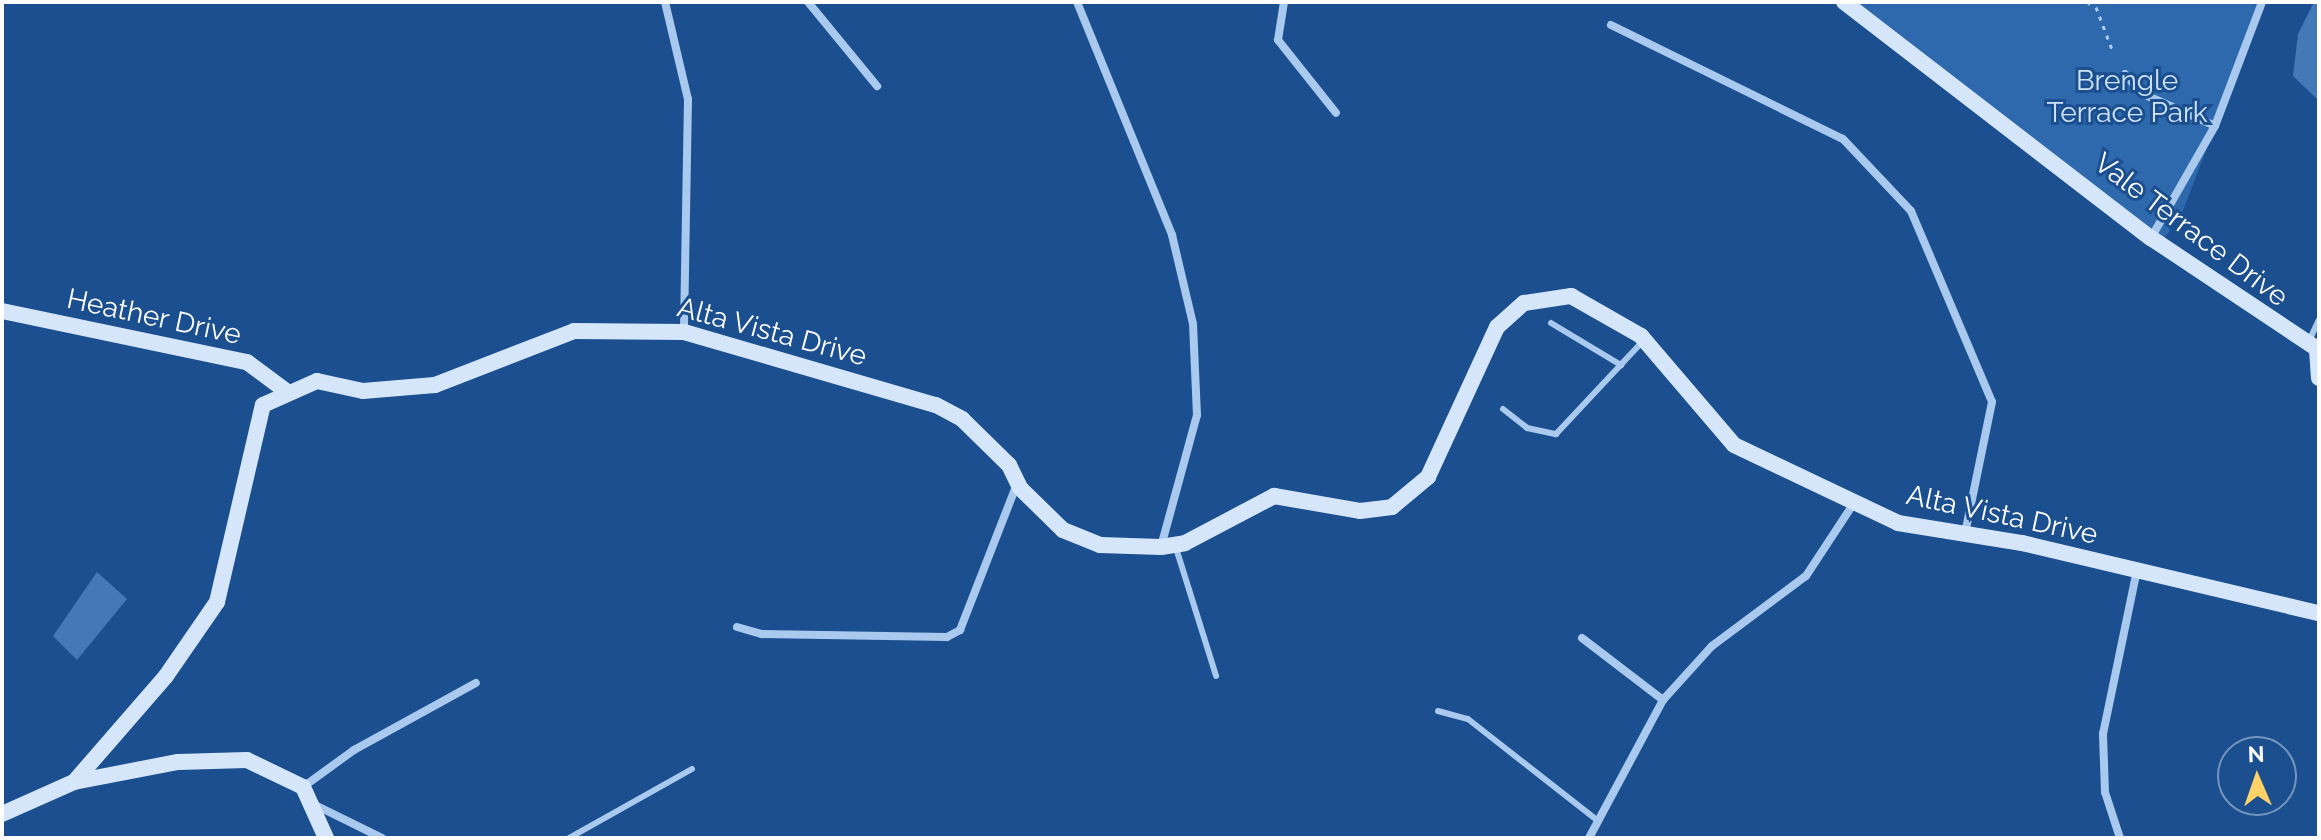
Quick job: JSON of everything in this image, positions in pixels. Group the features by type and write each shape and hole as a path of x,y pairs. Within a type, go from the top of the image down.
{"street":[{"path":"665,2 688,99 684,332"},
{"path":"808,2 877,86"},
{"path":"1077,2 1172,235 1193,324 1197,415 1168,546"},
{"path":"1284,2 1278,40 1336,113"},
{"name":"Vale Terrace Drive","path":"1844,2 2151,238 2314,348"},
{"path":"2151,238 2215,126 2262,2"},
{"path":"1611,25 1843,139 1911,211 1992,402 1965,534"},
{"path":"2125,74 2141,93 2215,126"},
{"name":"Alta Vista Drive","path":"286,391 317,381 402,392 574,331 684,332 936,405 962,419 1063,530 1100,545 1168,546 1274,496 1360,511 1392,507 1417,491 1497,327 1524,303 1571,296 1644,339 1734,445 1834,486 1854,503 1898,523 2137,570 2319,613"},
{"name":"Heather Drive","path":"2,311 247,362 286,391"},
{"path":"2314,348 2319,378"},
{"path":"74,782 166,676 217,602 252,436 263,405 286,391"},
{"path":"737,627 845,637 947,637 960,630 1017,482"},
{"path":"1589,838 1663,700 1712,646 1806,576 1854,503"},
{"path":"2120,838 2105,792 2103,734 2137,570"},
{"path":"1582,638 1663,700"},
{"path":"303,787 354,750 476,683"},
{"path":"2,814 74,782 221,759 274,767 303,787 314,804 326,838"},
{"path":"314,804 382,838"}],"lane":[{"path":"2314,348 2319,320"},
{"path":"1551,323 1621,365"},
{"path":"1503,409 1527,428 1556,434 1644,339"},
{"path":"1168,546 1216,676"},
{"path":"1438,711 1468,719 1597,820"},
{"path":"569,838 692,769"}],"path":[{"path":"2087,2 2096,7 2113,52"}],"green space":[{"name":"Brengle Terrace Park","path":"1845,2 2263,2 2182,213 2162,242"}],"building":[{"path":"2314,2 2319,2 2319,101 2293,76 2298,34"},
{"path":"97,572 127,599 77,660 53,636"}]}
